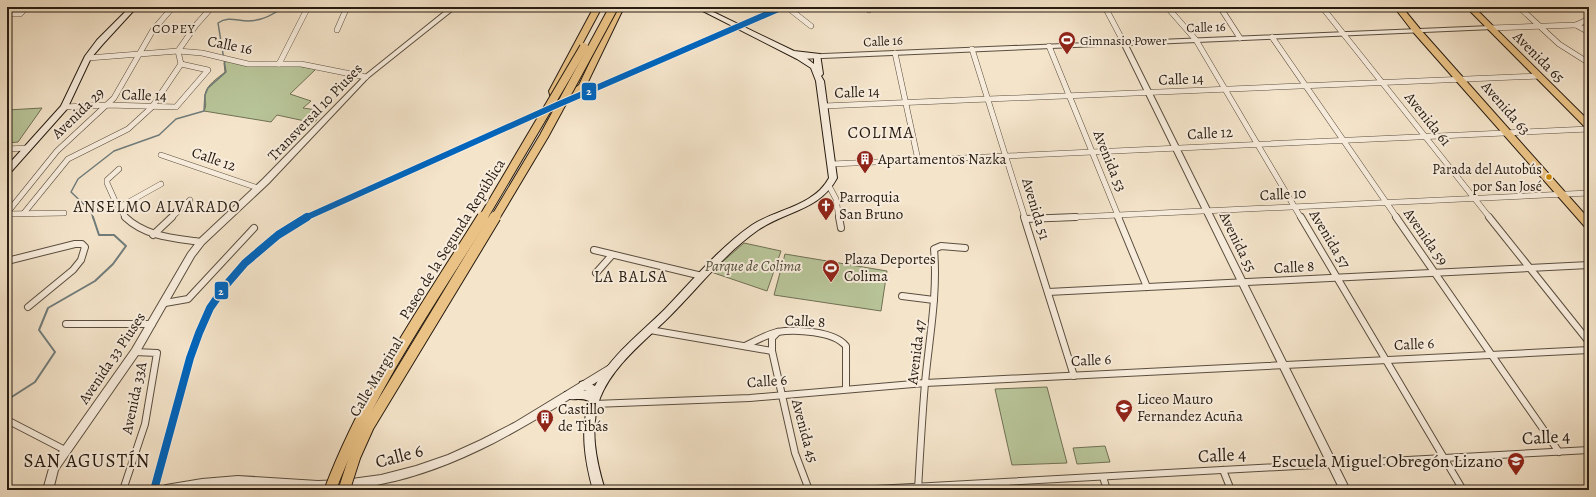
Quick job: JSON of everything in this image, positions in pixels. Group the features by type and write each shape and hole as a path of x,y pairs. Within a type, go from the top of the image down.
{"main road":[{"path":"7,171 64,107 88,58 100,42 134,7"},
{"path":"598,7 554,91 554,97 561,99 573,94 582,86 620,7"},
{"name":"Paseo de la Segunda República","path":"338,489 347,445 368,405 534,135 605,7"},
{"name":"Paseo de la Segunda República","path":"338,489 368,427 544,136 614,7"},
{"path":"698,7 800,57 814,68 820,81"},
{"name":"Avenida 65","path":"1470,7 1589,126"},
{"name":"Avenida 63","path":"1399,8 1459,79 1589,225"},
{"path":"599,490 590,459 588,441 595,399 616,365 702,276 756,227 773,217 816,199 829,186 833,178 817,56 788,51"},
{"path":"584,385 591,388 595,399"},
{"path":"569,395 584,394 595,399"}],"street":[{"path":"7,14 20,14 27,7"},
{"name":"Avenida 29","path":"7,213 57,150 108,105 153,30 174,7"},
{"path":"24,213 68,159 128,129 152,107 169,84 181,64 178,51 196,24 212,7"},
{"path":"279,64 308,7"},
{"path":"337,30 347,7"},
{"name":"Transversal 10 Piuses","path":"201,242 258,188 366,77 454,7"},
{"path":"798,7 792,11 811,26"},
{"name":"Avenida 55","path":"1105,7 1149,92 1345,490"},
{"name":"Avenida 57","path":"1167,7 1196,40 1463,490"},
{"path":"1220,7 1240,38"},
{"name":"Avenida 61","path":"1322,7 1589,342"},
{"path":"1520,8 1533,7"},
{"path":"1520,8 1559,44 1589,63"},
{"name":"Calle 16","path":"800,57 1540,27 1576,25 1589,19"},
{"path":"1576,25 1589,32"},
{"name":"Avenida 59","path":"1272,37 1559,452"},
{"name":"Avenida 53","path":"1049,46 1147,287"},
{"name":"Avenida 51","path":"972,49 1074,376"},
{"name":"Calle 16","path":"88,58 178,51 217,55 248,64 307,65 366,77"},
{"path":"894,53 918,160"},
{"name":"Calle 14","path":"64,107 108,105 175,108 179,106 208,69 181,64"},
{"name":"Calle 14","path":"824,106 1539,76"},
{"name":"Calle Marginal","path":"338,489 357,436 380,395 561,99"},
{"name":"Calle 12","path":"832,164 1589,129"},
{"path":"7,149 28,148"},
{"name":"Calle 12","path":"161,155 258,188"},
{"path":"119,168 107,180 107,186 118,208 135,226 143,232 201,242"},
{"path":"118,208 161,184"},
{"path":"829,186 836,199 841,228"},
{"name":"Calle 10","path":"1025,219 1474,197 1589,193"},
{"path":"153,234 190,200"},
{"path":"7,213 64,213"},
{"path":"165,303 188,299 254,228"},
{"name":"Avenida 33 Piuses","path":"48,490 53,468 135,352 165,303 191,254 201,242"},
{"path":"7,261 75,244 82,244 85,247 84,256 79,264 28,307"},
{"name":"Avenida 47","path":"918,488 924,384 934,300 936,269 934,249 941,246 965,248"},
{"path":"594,250 702,276"},
{"path":"596,273 612,255"},
{"name":"Calle 8","path":"1048,292 1589,265"},
{"path":"902,296 934,300"},
{"path":"66,324 152,324"},
{"path":"650,330 772,351"},
{"name":"Calle 8","path":"745,346 778,332 789,331 825,335 842,339 846,346 846,389"},
{"name":"Avenida 45","path":"778,332 772,338 772,351 795,453 809,490"},
{"name":"Calle 6","path":"595,399 782,395 924,384 1589,350"},
{"name":"Avenida 33A","path":"122,490 145,424 157,353 135,352"},
{"name":"Calle 6","path":"166,490 196,484 240,481 338,489 416,472 456,456 496,437 569,395 616,365"},
{"path":"7,420 65,450"},
{"name":"Calle 4","path":"857,490 918,488 1103,476 1589,450"},
{"path":"1223,470 1231,490"},
{"path":"1103,476 1107,490"},
{"path":"1006,482 1008,490"}],"green space":[{"path":"230,59 237,62 298,66 316,69 290,94 311,101 303,108 324,111 314,123 277,115 271,122 204,111 206,105 206,91 213,82 225,72 224,63"},
{"path":"42,108 18,142 7,143 7,110"},
{"name":"Parque de Colima","path":"744,243 781,251 767,291 711,272"},
{"name":"Plaza Deportes Colima","path":"785,254 887,271 881,311 774,295"},
{"path":"1047,387 1067,463 1012,465 995,389"},
{"path":"1105,446 1110,462 1077,464 1073,448"}],"waterway":[{"path":"93,218 91,211 71,192 78,179 114,151 159,135 176,119 204,111 205,95 208,88 226,72 218,23 229,19 248,21 258,20 275,13 283,7"},
{"path":"7,400 35,382 55,352 39,330 48,308 95,281 113,264 126,246 114,235 99,235 93,217"}],"transit line":[{"name":"2","path":"154,490 190,358 204,320 210,308 226,285 245,263 266,244 302,219 557,105 783,7"}],"place":[{"name":"Gimnasio Power","path":"1067,55"},
{"name":"Apartamentos Nazka","path":"865,174"},
{"name":"Parada del Autobús por San José","path":"1549,177"},
{"name":"Parroquia San Bruno","path":"826,221"},
{"name":"Plaza Deportes Colima","path":"831,283"},
{"name":"Liceo Mauro Fernandez Acuña","path":"1124,423"},
{"name":"Castillo de Tibás","path":"545,433"},
{"name":"Escuela Miguel Obregón Lizano","path":"1516,476"}],"district":[{"name":"COPEY","path":"174,28"},
{"name":"COLIMA","path":"881,132"},
{"name":"ANSELMO ALVARADO","path":"157,207"},
{"name":"LA BALSA","path":"631,277"},
{"name":"SAN AGUSTÍN","path":"87,461"}]}
